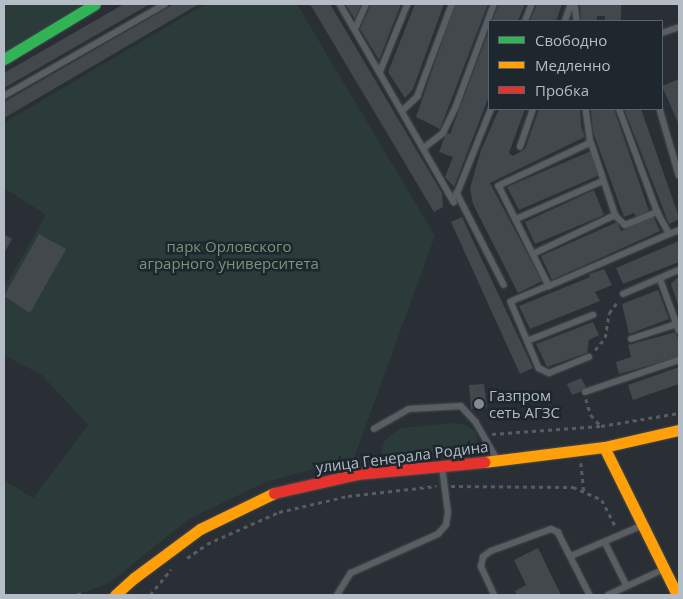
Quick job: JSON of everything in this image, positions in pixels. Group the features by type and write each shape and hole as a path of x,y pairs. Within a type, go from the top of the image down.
{"main road":[{"path":"5,54 91,5"},
{"name":"улица Генерала Родина","path":"115,595 134,578 200,529 235,510 273,493 357,474 498,461 604,447 679,430"},
{"path":"604,447 677,595"}],"lane":[{"path":"4,96 164,4"},
{"path":"340,4 454,202 491,110"},
{"path":"355,29 366,4"},
{"path":"380,73 408,4"},
{"path":"402,111 417,97 452,4"},
{"path":"488,20 494,4"},
{"path":"525,20 532,4"},
{"path":"565,20 571,4"},
{"path":"575,4 577,20"},
{"path":"424,148 443,133 456,106 488,20"},
{"path":"663,33 679,27"},
{"path":"520,147 533,110"},
{"path":"586,110 591,143 615,215 625,226 657,212"},
{"path":"619,110 657,212 669,234"},
{"path":"660,110 679,175"},
{"path":"549,286 499,186 591,143"},
{"path":"516,219 604,181"},
{"path":"458,193 504,285"},
{"path":"533,254 615,215"},
{"path":"589,357 549,373 539,368 511,302 679,230"},
{"path":"623,294 679,270"},
{"path":"631,339 678,327 660,278"},
{"path":"527,341 593,315"},
{"path":"585,392 679,360"},
{"path":"374,429 409,409 461,406 476,422 498,461"},
{"path":"337,595 351,573 438,534 446,525 448,513 442,465"},
{"path":"571,556 643,525"},
{"path":"494,595 481,567 483,557 491,552 551,529 558,532 590,595"},
{"path":"605,542 627,586"},
{"path":"608,595 664,569"}],"path":[{"path":"589,357 605,338 610,313 623,294"},
{"path":"585,392 587,406 601,426"},
{"path":"483,435 601,426 679,413"},
{"path":"179,563 207,544 279,512 348,496 445,486 573,487 602,500 620,536"},
{"path":"150,595 172,568"},
{"path":"77,595 82,593"}],"green space":[{"path":"4,4 84,4 4,53"},
{"name":"парк Орловского аграрного университета","path":"205,4 297,4 435,236 354,458 266,482 189,519 109,583 81,595 4,595 4,480 33,498 88,425 42,375 4,355 4,288 46,215 4,188 4,123"},
{"path":"453,423 466,425 476,432 478,446 475,449 384,458 381,453 384,441 400,428"}],"building":[{"path":"124,4 150,4 4,88 4,73"},
{"path":"174,4 199,4 4,118 4,102"},
{"path":"310,4 330,4 442,193 443,207 434,212"},
{"path":"345,4 361,4 355,19"},
{"path":"371,4 401,4 379,60 360,29"},
{"path":"415,4 444,4 413,89 405,98 388,72"},
{"path":"455,4 488,4 440,129 416,117"},
{"path":"499,4 525,4 518,20 492,20"},
{"path":"537,4 562,4 556,20 530,20"},
{"path":"580,4 621,4 621,20 605,20 605,16 597,16 597,20 581,20"},
{"path":"488,33 488,99 454,187 445,177 453,157 439,152 446,133 450,134"},
{"path":"679,79 679,125 663,88 663,86"},
{"path":"499,110 525,110 509,153 513,156 525,149 539,110 580,110 581,126 585,137 490,183 542,281 518,293 473,204 470,188 481,150"},
{"path":"591,110 614,110 649,211 636,217 634,213 624,217 593,132"},
{"path":"624,110 641,110 679,217 679,219 669,224"},
{"path":"591,151 600,175 519,210 507,187"},
{"path":"594,190 604,215 535,244 525,222"},
{"path":"653,216 660,231 552,280 541,256 617,222 621,231"},
{"path":"462,217 533,368 520,374 451,222"},
{"path":"4,234 12,239 4,253"},
{"path":"39,234 66,249 30,313 4,296"},
{"path":"679,241 679,262 623,284 616,268"},
{"path":"604,269 612,285 595,292 600,301 530,329 519,306 590,277 589,274"},
{"path":"679,276 679,308 671,284"},
{"path":"658,290 669,319 629,334 622,304"},
{"path":"593,322 599,335 589,340 587,353 547,367 536,344"},
{"path":"676,332 679,342 679,357 619,374 616,362 631,357 628,345"},
{"path":"679,367 679,384 633,400 628,385"},
{"path":"581,378 587,389 572,395 567,384"},
{"path":"484,384 487,407 471,409 469,385"},
{"path":"538,548 561,595 517,595 515,591 526,585 514,560"}],"traffic: fast":[{"path":"4,59 95,4"}],"traffic: slow":[{"path":"484,462 604,447 679,430"},
{"path":"604,447 677,595"},
{"path":"115,595 134,578 200,529 274,493"}],"traffic: jam":[{"path":"274,493 357,474 484,462"}],"place":[{"name":"Газпром сеть АГЗС","path":"479,404"}]}
